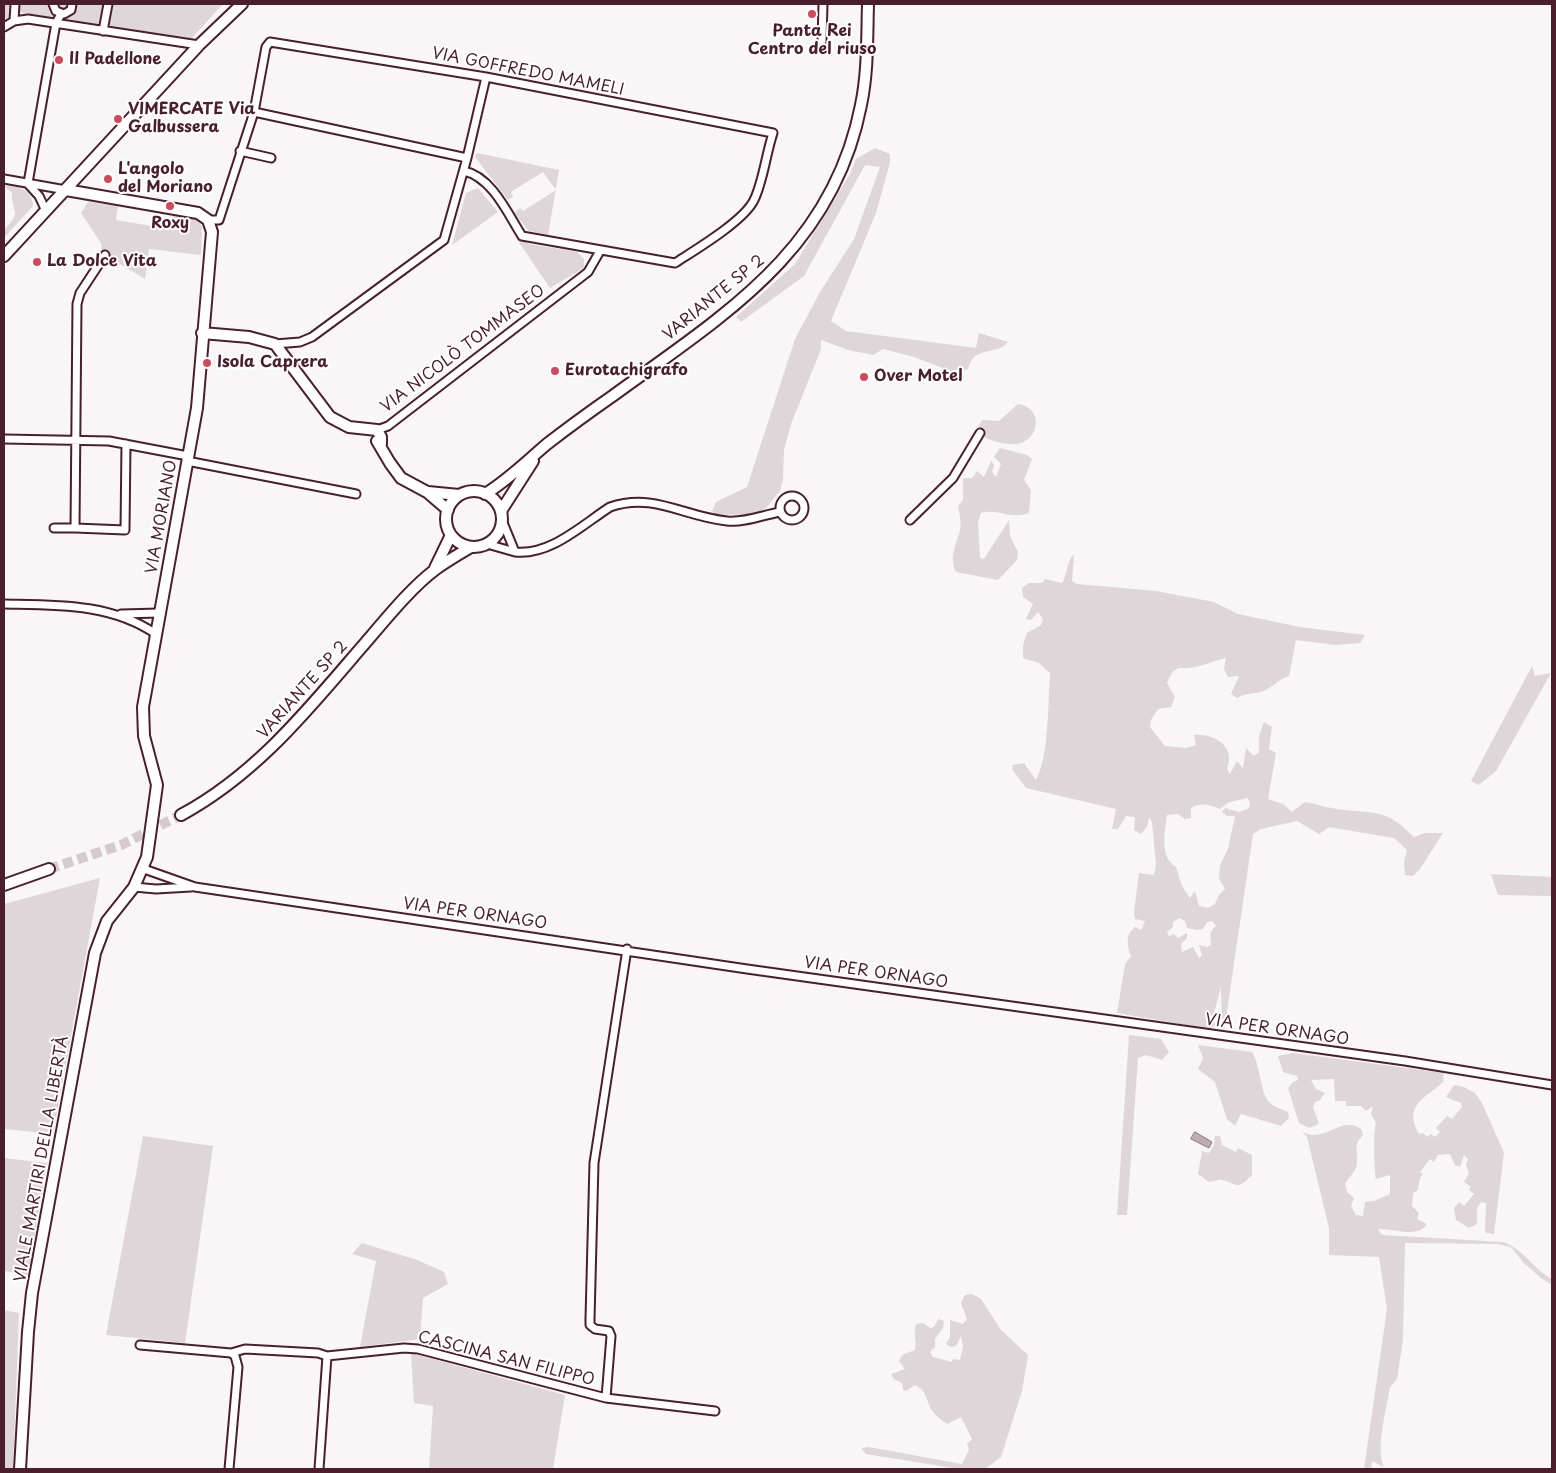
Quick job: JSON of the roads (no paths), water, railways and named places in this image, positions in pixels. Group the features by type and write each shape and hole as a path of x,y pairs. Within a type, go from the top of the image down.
{"street":[{"path":"14,21 15,4"},
{"path":"53,4 56,11 61,14 69,12 72,4"},
{"path":"103,31 108,4"},
{"path":"4,256 199,45 242,4"},
{"path":"822,41 823,4"},
{"name":"VARIANTE SP 2","path":"485,494 569,427 697,334 760,284 808,230 833,189 854,135 862,104 865,76 868,4"},
{"path":"28,184 56,23 61,14"},
{"path":"4,27 14,21 28,19 199,45"},
{"name":"VIA GOFFREDO MAMELI","path":"254,112 266,46 270,42 486,77 773,133 754,201 720,233 675,263 600,251"},
{"path":"202,335 275,344 300,342 312,337 444,240 464,171 486,77"},
{"path":"4,179 192,212 201,214 208,220 219,220 254,112 467,158"},
{"path":"240,151 271,158"},
{"path":"464,171 475,174 487,184 522,236 600,251"},
{"path":"28,184 40,196 46,212"},
{"name":"VIA MORIANO","path":"132,891 144,869 156,802 157,785 154,767 144,736 142,712 197,408 212,232 208,220"},
{"name":"VIA NICOLÒ TOMMASEO","path":"275,344 330,417 349,427 375,430 388,426 588,272 600,251"},
{"path":"74,528 77,304 80,293 104,255"},
{"path":"375,430 376,439 381,444 397,473 408,483 427,492 448,510"},
{"path":"910,520 953,478 980,433"},
{"path":"4,440 126,444 356,494"},
{"path":"54,528 125,530 126,444"},
{"name":"VARIANTE SP 2","path":"181,815 231,785 269,750 322,694 387,618 435,569 471,547 487,544 499,531 501,515 538,453"},
{"path":"427,492 459,496 472,491 492,498 501,515 515,552"},
{"path":"459,496 448,510 446,523 451,535 463,545 471,547"},
{"path":"487,544 526,553 544,548 610,507 646,501 727,521 743,520 780,512"},
{"name":"VARIANTE SP 2","path":"435,569 451,535"},
{"path":"4,604 68,606 118,614 159,613"},
{"path":"118,614 142,624 156,634"},
{"path":"4,885 49,869"},
{"name":"VIA PER ORNAGO","path":"144,869 195,887 627,949 795,976 1405,1061 1552,1085"},
{"name":"VIA PER ORNAGO","path":"132,891 195,887"},
{"name":"VIALE MARTIRI DELLA LIBERTÀ","path":"20,1469 32,1293 95,953 108,921 132,891"},
{"path":"606,1398 611,1336 609,1331 595,1329 590,1325 592,1182 627,949"},
{"name":"CASCINA SAN FILIPPO","path":"140,1345 231,1353 245,1349 318,1353 326,1356 404,1348 418,1349 606,1398 715,1411"},
{"path":"229,1469 238,1367 235,1356 231,1353"},
{"path":"319,1469 326,1356"}],"tunnel":[{"path":"49,869 121,845 181,815"}],"place":[{"name":"Panta Rei Centro del riuso","path":"812,14"},
{"name":"Il Padellone","path":"59,60"},
{"name":"VIMERCATE Via Galbussera","path":"118,119"},
{"name":"L'angolo del Moriano","path":"108,179"},
{"name":"Roxy","path":"170,206"},
{"name":"La Dolce Vita","path":"37,262"},
{"name":"Isola Caprera","path":"207,363"},
{"name":"Eurotachigrafo","path":"555,371"},
{"name":"Over Motel","path":"864,377"}]}
